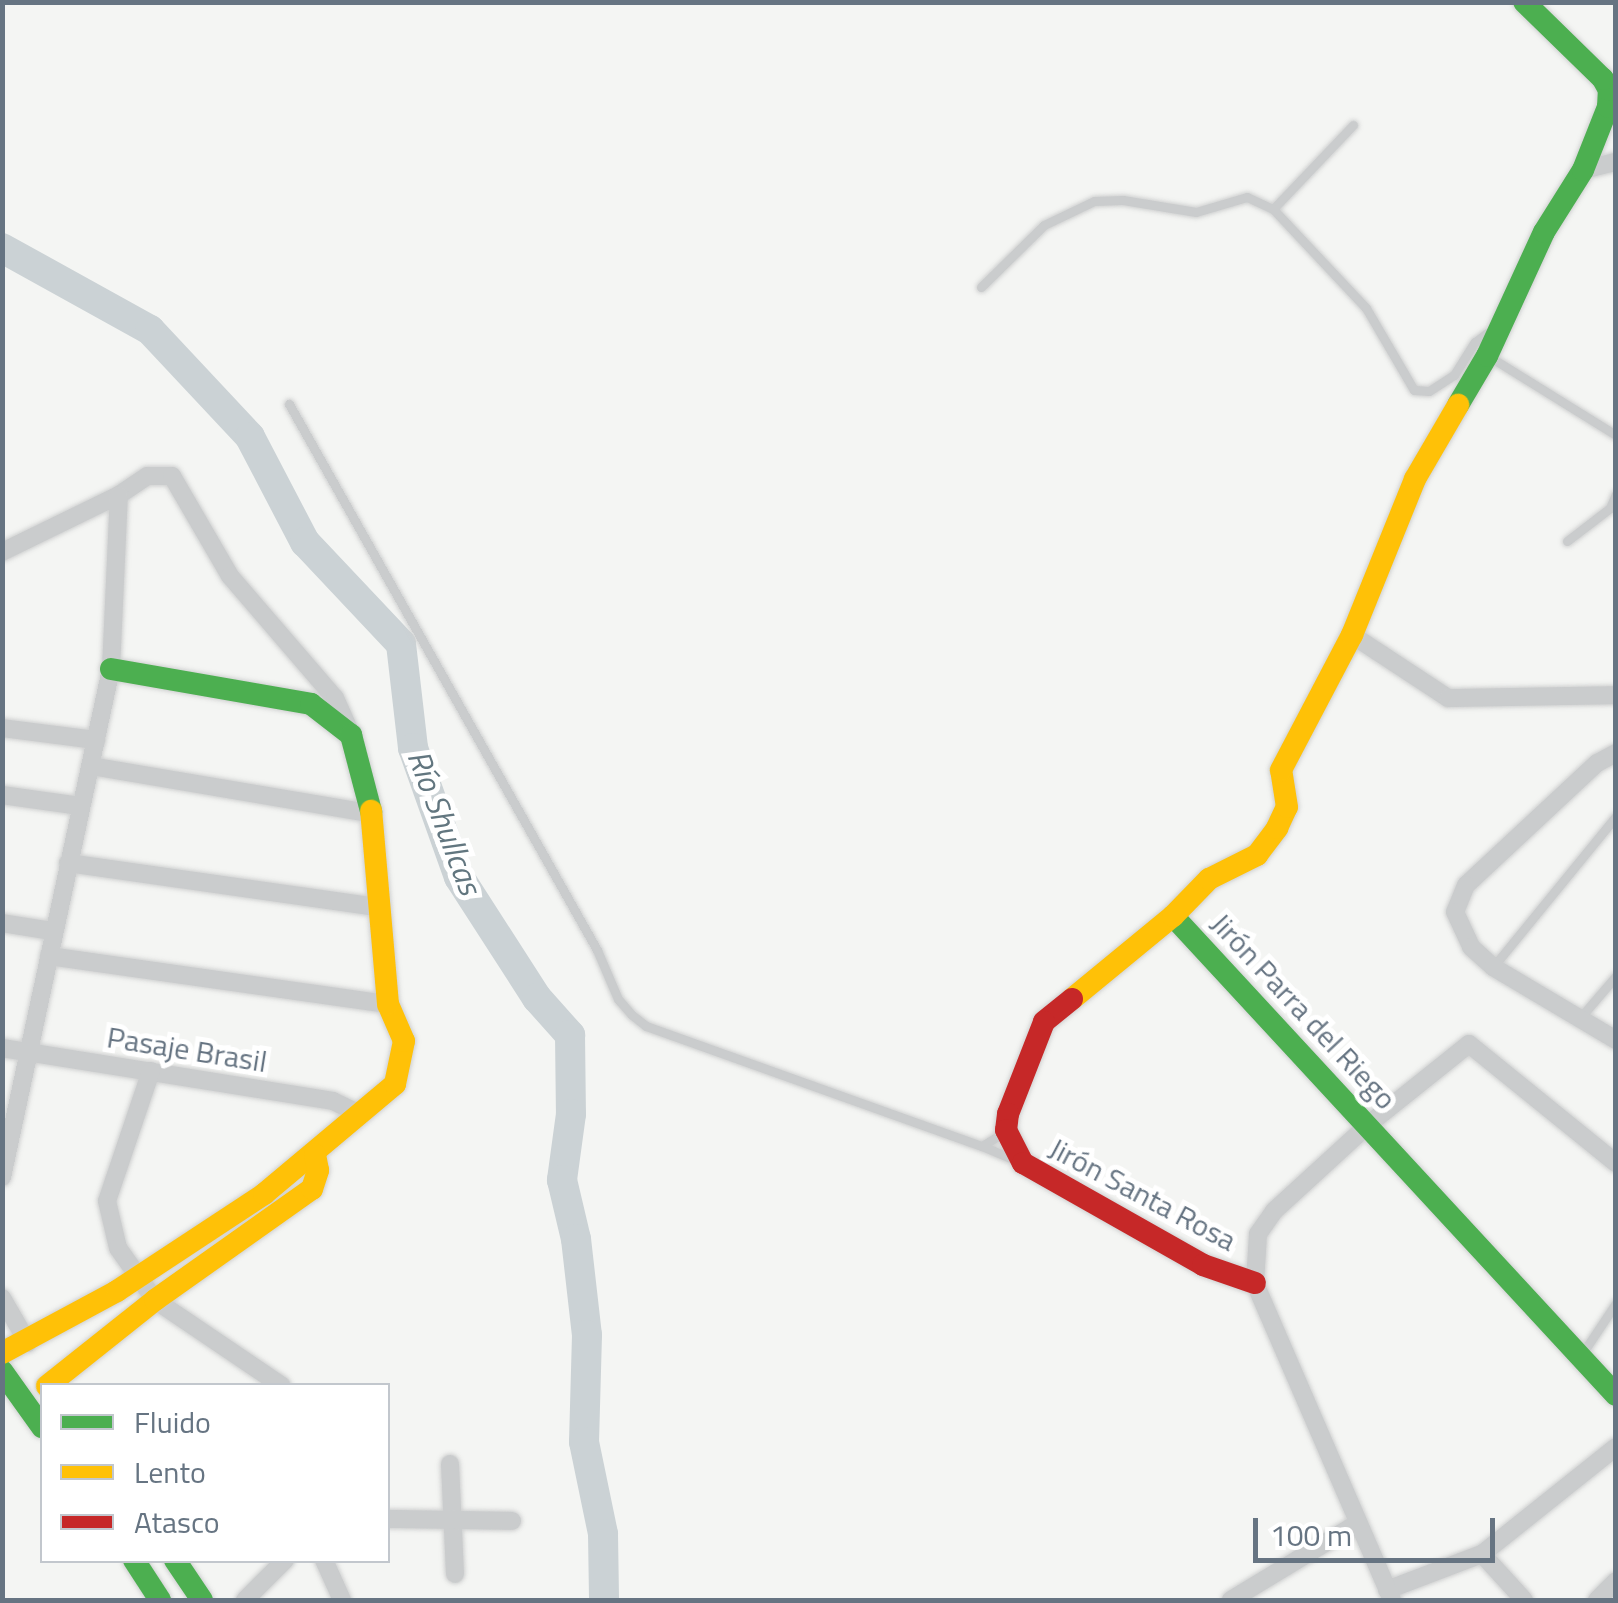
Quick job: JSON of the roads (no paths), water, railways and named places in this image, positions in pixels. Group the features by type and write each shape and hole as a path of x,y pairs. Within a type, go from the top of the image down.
{"street":[{"name":"Jirón Parra del Riego","path":"1524,2 1603,79 1609,90 1608,107 1583,170 1544,232 1487,356 1415,478 1352,635 1281,770 1287,807 1265,848 1209,879 1173,916 1616,1395"},
{"path":"1583,170 1616,162"},
{"path":"2,552 155,474 177,481 230,576 335,698 352,735 370,794 376,906 388,1004 404,1040 402,1066 394,1084 316,1154 138,1277 28,1343 2,1353"},
{"path":"2,1177 111,669 119,495"},
{"path":"1352,635 1448,698 1616,694"},
{"path":"111,669 294,699 311,704 352,735"},
{"path":"2,728 96,740"},
{"path":"1616,753 1597,763 1466,885 1456,912 1471,947 1494,967 1616,1040"},
{"path":"91,766 369,813"},
{"path":"2,795 80,806"},
{"path":"68,863 376,906"},
{"path":"1006,1130 1044,1022 1173,916"},
{"path":"2,924 52,931"},
{"path":"48,956 388,1004"},
{"name":"Jirón Santa Rosa","path":"1390,1595 1254,1283 1258,1234 1274,1212 1369,1124 1469,1044 1616,1163"},
{"name":"Pasaje Brasil","path":"2,1048 333,1101 360,1114"},
{"path":"151,1072 107,1201 108,1222 118,1248 155,1300 278,1383"},
{"name":"Jirón Santa Rosa","path":"1006,1130 1023,1163 1204,1265 1254,1283"},
{"path":"46,1383 312,1188 318,1170 316,1154"},
{"path":"2,1298 28,1343 38,1389"},
{"path":"2,1371 38,1389"},
{"path":"1390,1595 1482,1554 1616,1447"},
{"path":"450,1464 455,1574"},
{"path":"390,1519 512,1520"},
{"path":"1232,1600 1358,1522"},
{"path":"1482,1554 1524,1600"},
{"path":"136,1563 160,1600"},
{"path":"177,1563 202,1600"},
{"path":"245,1600 282,1563"},
{"path":"325,1563 342,1600"},
{"path":"1597,1600 1616,1582"}],"lane":[{"path":"1273,209 1353,126"},
{"path":"982,287 1044,225 1094,201 1123,200 1196,212 1246,197 1273,209 1366,308 1414,390 1429,392 1454,375 1475,342 1499,326"},
{"path":"1487,356 1616,435"},
{"path":"289,404 597,950 618,999 632,1015 646,1026 1023,1163"},
{"path":"1567,541 1590,528 1610,508 1616,494"},
{"path":"1494,967 1616,816"},
{"path":"1580,1019 1616,976"},
{"path":"982,1146 1006,1130"},
{"path":"1581,1356 1616,1303"}],"waterway":[{"name":"Río Shullcas","path":"2,248 150,330 250,437 305,542 401,644 413,748 459,877 537,998 570,1035 571,1114 562,1180 576,1239 587,1335 584,1442 603,1534 604,1600"}]}
